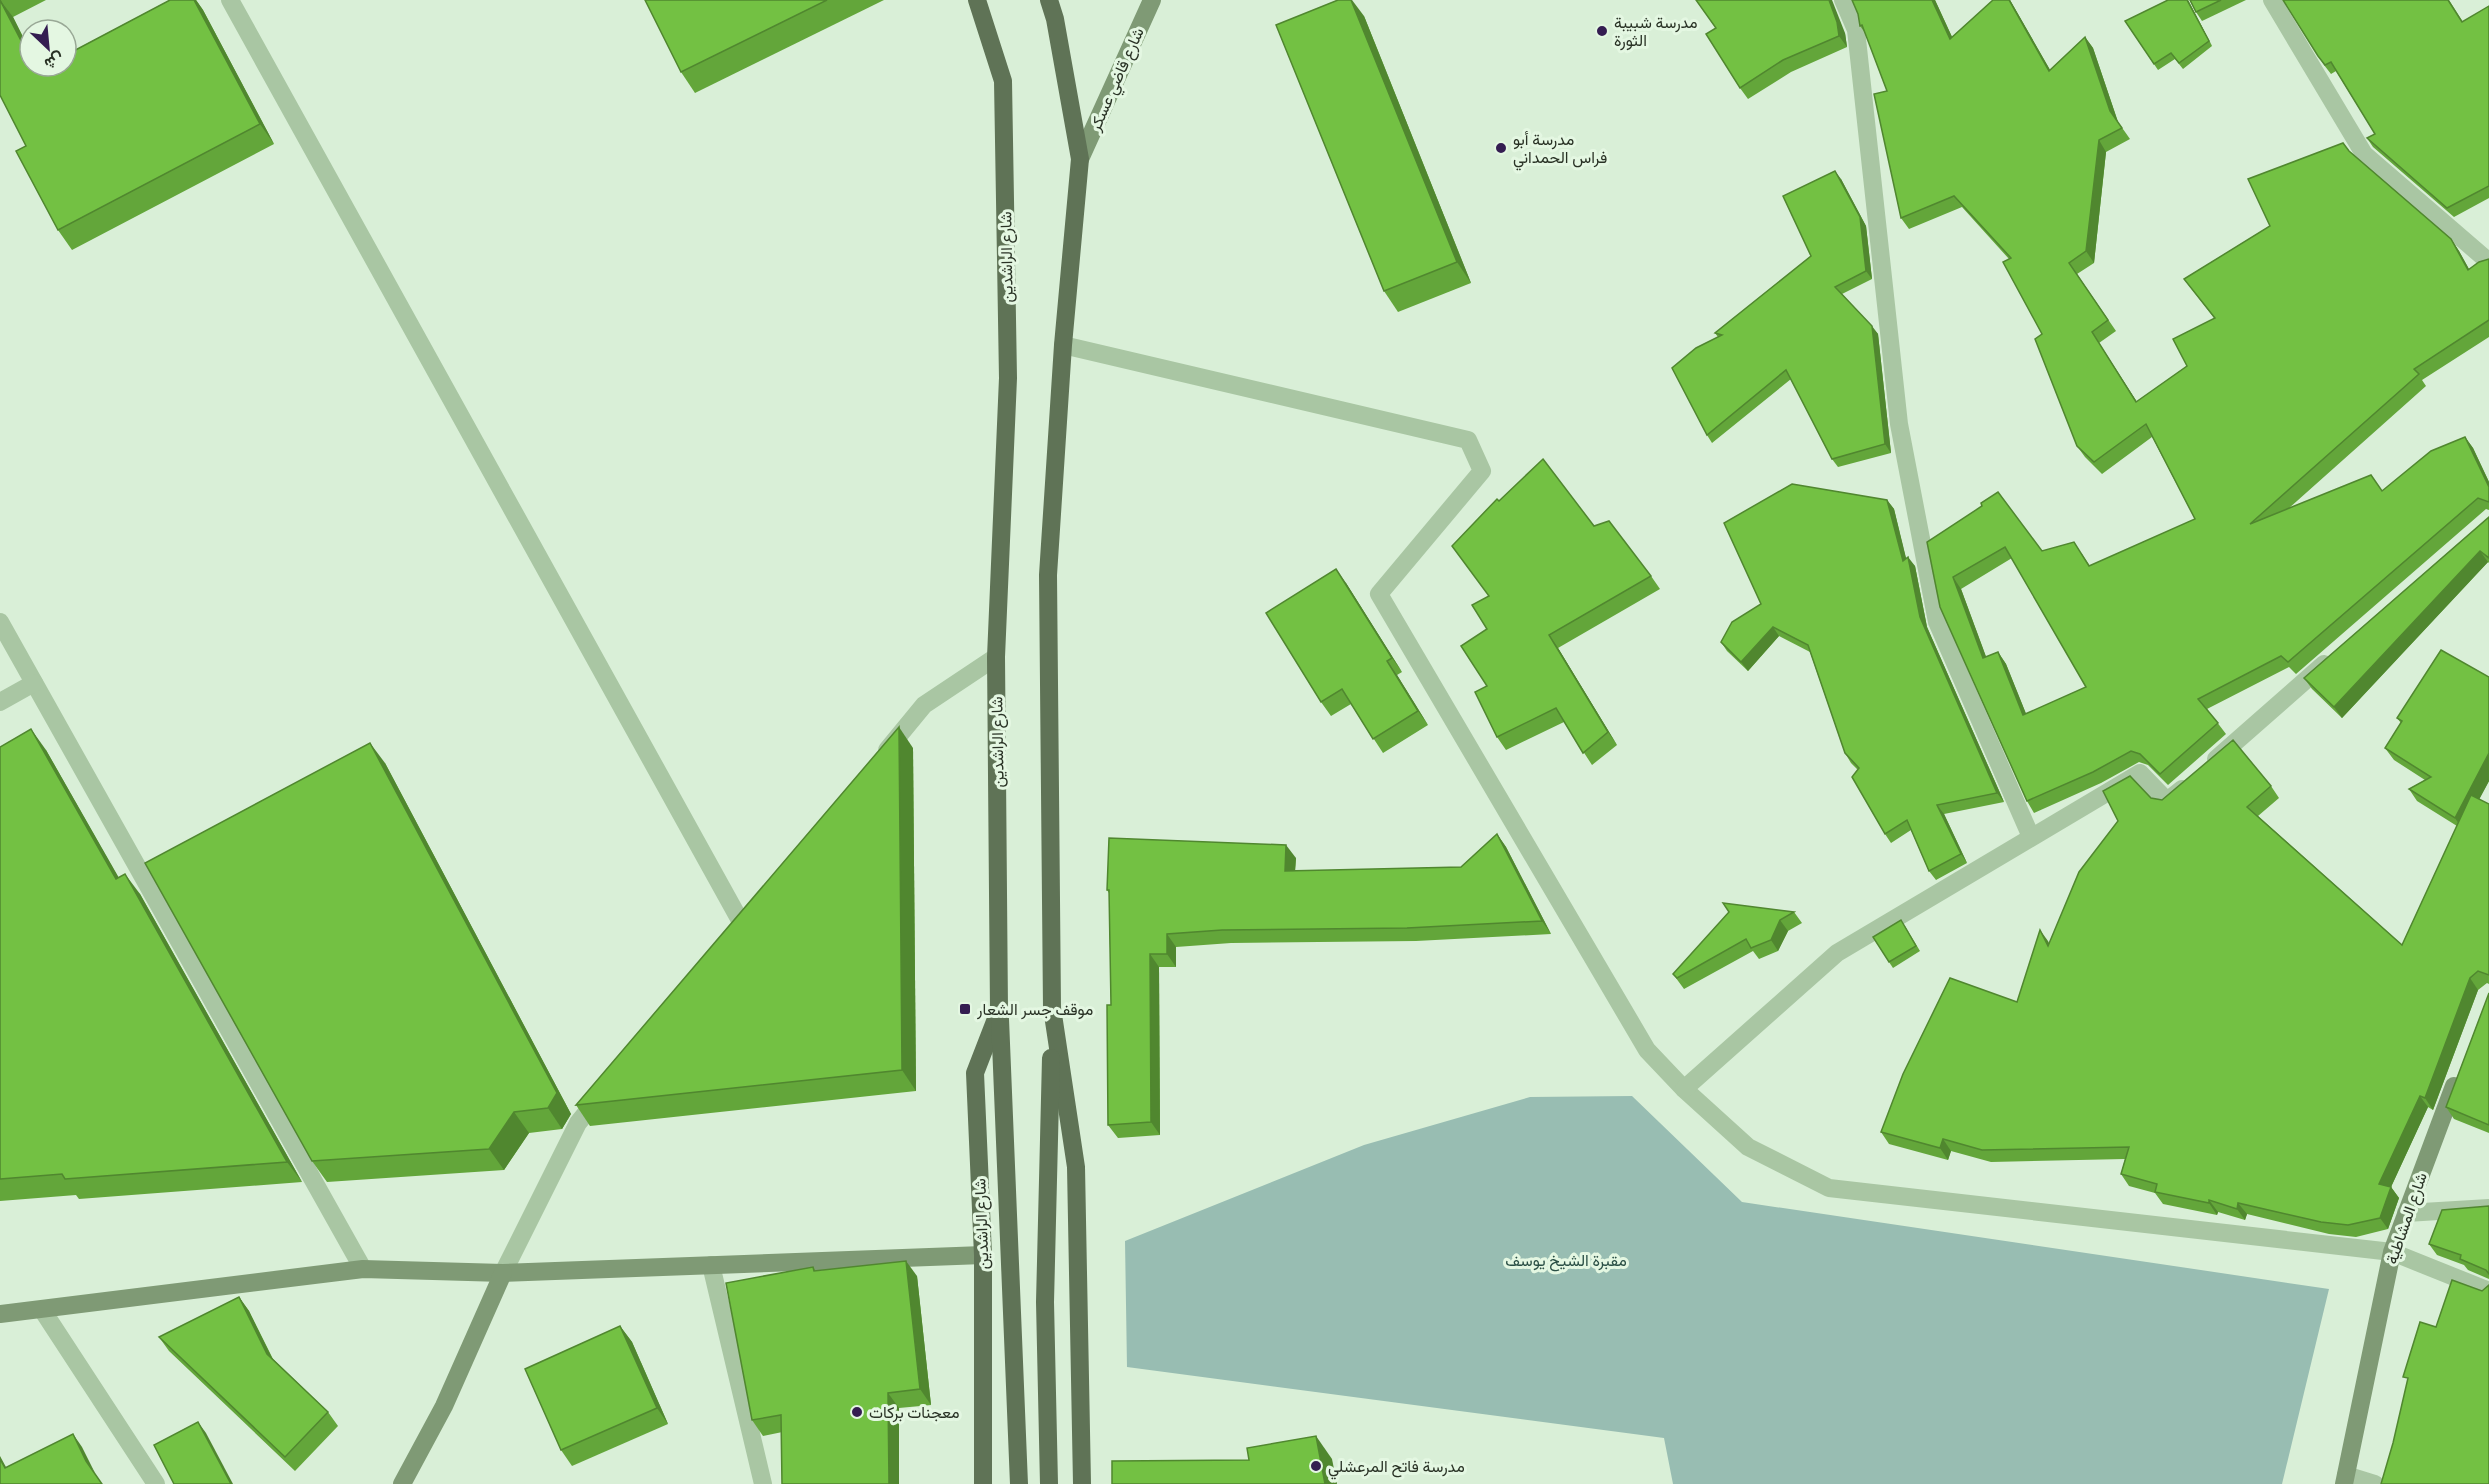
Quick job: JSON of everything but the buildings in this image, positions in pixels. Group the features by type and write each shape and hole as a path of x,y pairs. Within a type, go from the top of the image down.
{"main road":[{"name":"شارع الراشدين","path":"977,0 1003,81 1008,378 996,657 999,1011 975,1073 983,1255 983,1484"},
{"path":"1049,0 1055,19 1080,159 1063,345 1048,575 1052,1008 1045,1302 1049,1484"},
{"name":"شارع قاضي عسكر","path":"1080,159 1152,0"},
{"path":"1052,1008 1076,1167 1082,1484"},
{"path":"999,1011 1019,1438 1019,1484"},
{"name":"شارع المشاطية","path":"2345,1479 2392,1252 2460,1071"},
{"path":"0,1314 43,1311 363,1269 503,1273 983,1255"},
{"path":"402,1484 444,1406 503,1273"}],"street":[{"path":"230,0 742,924"},
{"path":"1843,0 1856,30 1899,424 1937,622 2031,837"},
{"path":"2272,0 2364,154 2489,262"},
{"path":"1063,345 1468,440 1482,471 1379,594 1647,1050 1684,1089 1748,1147 1829,1188 2392,1252 2489,1291"},
{"path":"0,622 363,1269"},
{"path":"1684,1089 1837,953 2031,837 2139,773 2168,801 2337,653"},
{"path":"879,760 924,705 996,657"},
{"path":"0,702 34,683"},
{"path":"727,942 757,906"},
{"path":"503,1273 578,1123 608,1087"},
{"path":"2406,1213 2489,1208"},
{"path":"711,1265 762,1484"},
{"path":"43,1311 156,1484"},
{"path":"2345,1479 2375,1484"}],"green space":[{"name":"مقبرة الشيخ يوسف","path":"1632,1096 1742,1202 2329,1289 2282,1484 1673,1484 1664,1438 1127,1367 1125,1241 1364,1145 1530,1097"}],"place":[{"name":"مدرسة شبيبة الثورة","path":"1602,31"},
{"name":"مدرسة أبو فراس الحمداني","path":"1501,148"},
{"name":"موقف جسر الشعار","path":"965,1009"},
{"name":"معجنات بركات","path":"857,1412"},
{"name":"مدرسة فاتح المرعشلي","path":"1316,1466"}]}
